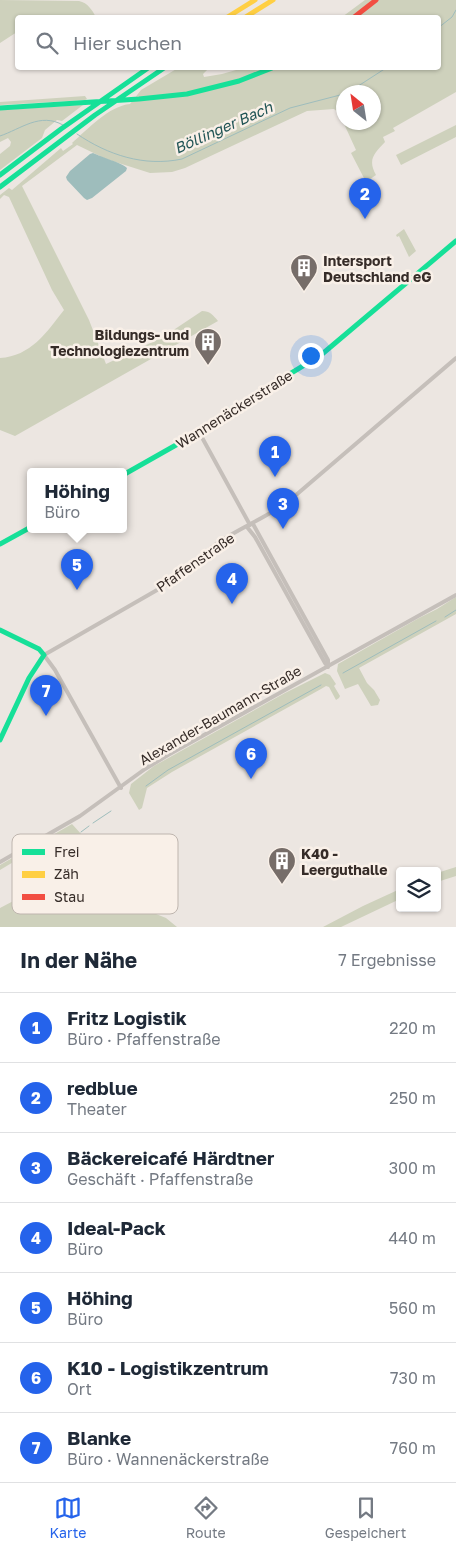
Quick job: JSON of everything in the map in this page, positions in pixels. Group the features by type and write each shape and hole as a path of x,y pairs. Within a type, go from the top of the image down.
{"main road":[{"path":"231,15 255,0"},
{"path":"249,15 273,0"},
{"path":"357,15 376,0"},
{"path":"0,175 145,70"},
{"path":"0,187 50,148 161,70"},
{"path":"0,108 187,94 239,81 267,70"},
{"name":"Wannenäckerstraße","path":"127,473 200,432 232,409 321,355 456,240"},
{"path":"0,544 27,529"},
{"path":"0,630 39,649 44,655"},
{"name":"Pfaffenstraße","path":"0,740 29,678 44,655"}],"street":[{"name":"Pfaffenstraße","path":"44,655 171,582 217,544 289,501 456,358"},
{"path":"200,432 297,609 328,660 328,667"},
{"name":"Alexander-Baumann-Straße","path":"50,834 168,755 456,595"},
{"path":"44,655 55,670 121,788"},
{"name":"Alexander-Baumann-Straße","path":"0,862 12,855"}],"green space":[{"path":"0,0 79,1 87,5 95,15 15,15 15,33 0,43"},
{"path":"365,0 456,0 456,92 393,128 395,131 383,137 385,142 375,153 372,160 376,175 366,182 351,153 356,150 347,130 381,130 381,85 336,85 336,111 334,109 307,111 185,168 172,172 150,173 106,159 77,145 22,186 89,320 106,364 163,337 202,311 213,315 218,321 15,436 0,430 0,358 21,353 37,342 64,310 52,290 9,197 4,195 0,199 0,195 9,188 12,190 61,148 63,151 73,144 99,119 114,109 130,104 141,90 175,70 207,70 203,74 204,77 236,70 441,70 441,15 345,15"},
{"path":"85,96 87,99 85,100 0,105 0,102"},
{"path":"83,105 62,121 57,120 45,130 42,138 0,170 0,154 10,146 11,142 8,138 0,142 0,110"},
{"path":"456,125 456,137 401,165 396,155"},
{"path":"404,229 416,251 409,257 399,236 397,237 396,235"},
{"path":"456,597 456,614 359,668 367,683 380,700 378,705 371,706 358,684 345,689 337,671 338,664"},
{"path":"325,673 330,675 336,684 334,686 340,696 339,698 336,700 329,687 326,686 172,772 147,788 142,808 139,810 129,793 131,784 154,766 285,693"},
{"path":"72,824 81,834 75,834 54,834"},
{"path":"12,858 12,863 0,870 0,865"},
{"path":"456,867 456,876 441,881 441,872"},
{"path":"396,891 396,901 341,927 323,927"},
{"path":"12,902 12,914 156,914 166,918 177,927 0,927 0,908"}],"water":[{"path":"93,153 127,168 126,171 87,200 66,177 70,171"}],"waterway":[{"name":"Böllinger Bach","path":"441,26 452,17 456,10"},
{"name":"Böllinger Bach","path":"360,85 383,70"},
{"name":"Böllinger Bach","path":"77,134 101,148 127,157 154,161 182,159 290,108 336,96"},
{"name":"Böllinger Bach","path":"0,136 38,121 55,121 63,125"},
{"path":"445,617 456,610"},
{"path":"343,673 436,621"},
{"path":"146,786 168,770 321,685"},
{"path":"93,823 111,811"},
{"path":"81,832 89,826"}],"traffic: fast":[{"path":"0,175 61,129 145,70"},
{"path":"0,187 95,115 161,70"},
{"path":"0,108 187,94 239,81 267,70"},
{"path":"127,473 199,432 232,409 321,355 456,241"},
{"path":"0,544 27,529"},
{"path":"0,630 39,649 44,655 29,678 0,740"}],"traffic: slow":[{"path":"231,15 255,0"},
{"path":"249,15 273,0"}],"traffic: jam":[{"path":"357,15 376,0"}],"place":[{"name":"redblue","path":"365,219"},
{"name":"Intersport Deutschland eG","path":"304,292"},
{"name":"Bildungs- und Technologiezentrum","path":"208,366"},
{"name":"Fritz Logistik","path":"275,477"},
{"name":"Bäckereicafé Härdtner","path":"283,529"},
{"name":"Höhing","path":"77,590"},
{"name":"Ideal-Pack","path":"232,604"},
{"name":"Blanke","path":"46,716"},
{"name":"K10 - Logistikzentrum","path":"251,779"},
{"name":"K40 - Leerguthalle","path":"282,885"}]}
